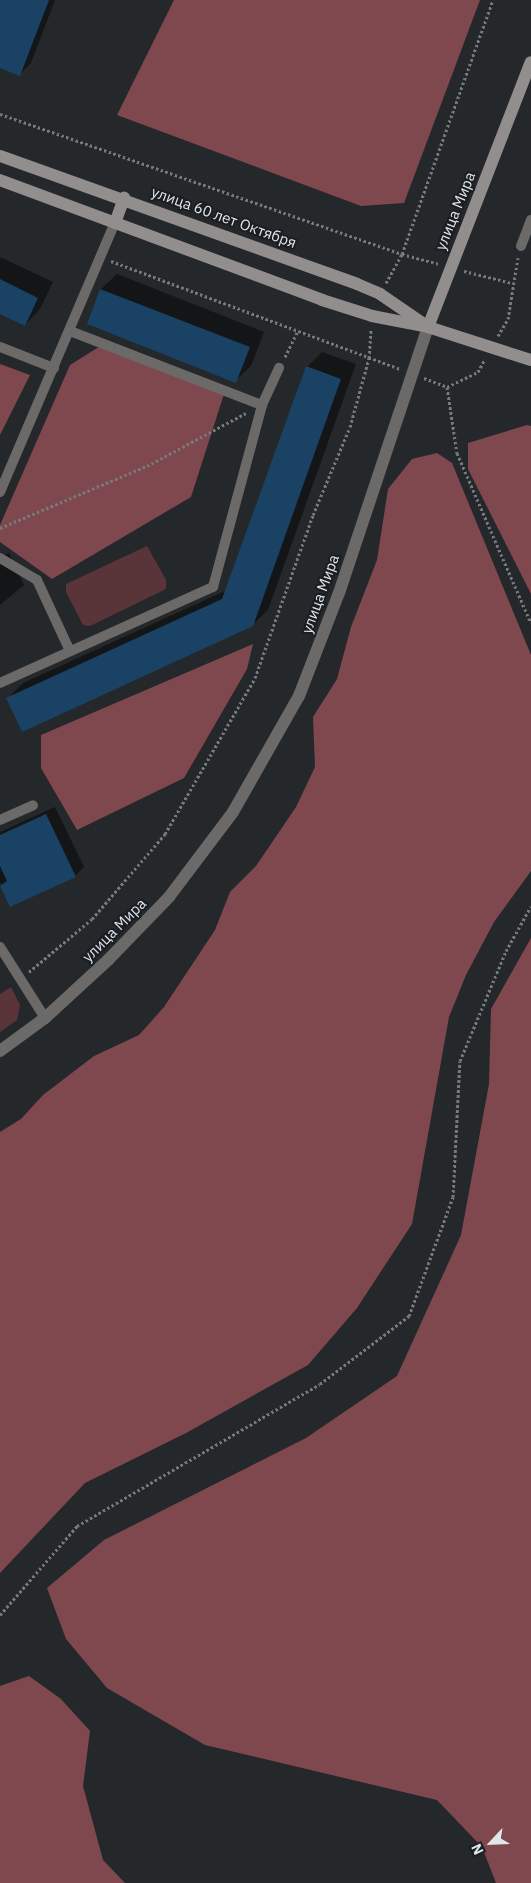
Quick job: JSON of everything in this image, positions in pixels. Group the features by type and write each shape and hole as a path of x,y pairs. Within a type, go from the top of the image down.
{"main road":[{"name":"улица Мира","path":"428,327 531,62"},
{"name":"улица 60 лет Октября","path":"0,156 124,198 380,294 428,327"},
{"name":"улица 60 лет Октября","path":"0,180 372,316 428,327 531,360"},
{"path":"115,223 124,198"}],"street":[{"name":"улица Мира","path":"0,1051 45,1018 108,960 169,897 233,812 299,696 339,593 428,327"}],"lane":[{"path":"521,246 531,220"},
{"path":"0,492 115,223"},
{"path":"70,332 262,405"},
{"path":"0,347 54,368"},
{"path":"0,683 213,587 262,405 279,368"},
{"path":"0,558 37,580 70,651"},
{"path":"0,820 33,805"},
{"path":"1,953 45,1018"}],"path":[{"path":"380,294 402,254 493,0"},
{"path":"0,114 402,254 512,283"},
{"path":"20,979 92,919 165,834 255,678 313,515 350,428 369,358 372,316"},
{"path":"279,368 298,330"},
{"path":"447,387 457,453 531,623"},
{"path":"0,528 148,466 262,405"},
{"path":"0,1615 78,1526 320,1384 409,1316 453,1197 460,1062 506,951 531,906"}],"shaded area":[{"path":"174,0 480,0 404,203 361,206 117,115"},
{"path":"102,345 224,394 191,497 52,579 0,542 0,525 70,365"},
{"path":"0,364 30,375 0,435"},
{"path":"527,425 531,426 531,594 468,469 468,443"},
{"path":"437,453 452,463 531,655 531,871 494,922 466,975 449,1017 412,1224 357,1308 308,1365 186,1433 85,1483 0,1573 0,1132 21,1119 43,1095 94,1056 139,1035 164,1007 215,930 230,892 256,866 296,807 315,767 313,717 337,679 351,627 377,560 388,489 412,459"},
{"path":"147,546 166,580 166,589 90,626 83,625 66,592 66,584"},
{"path":"253,644 247,669 184,778 77,830 41,768 41,735"},
{"path":"531,938 531,1883 496,1883 482,1847 437,1800 205,1745 107,1688 66,1639 47,1588 104,1540 306,1438 397,1376 461,1235 489,1084 491,1009"},
{"path":"11,987 20,1005 17,1020 0,1032 0,994"},
{"path":"29,1676 61,1699 90,1731 83,1786 103,1860 125,1883 0,1883 0,1686"}],"building":[{"path":"0,0 49,0 20,76 0,68"},
{"path":"0,279 38,298 25,326 0,314"},
{"path":"100,289 250,347 236,383 87,324"},
{"path":"306,366 341,379 253,626 22,732 6,698 222,599"},
{"path":"46,814 76,877 10,907 0,886 7,881 0,866 0,835"}]}
